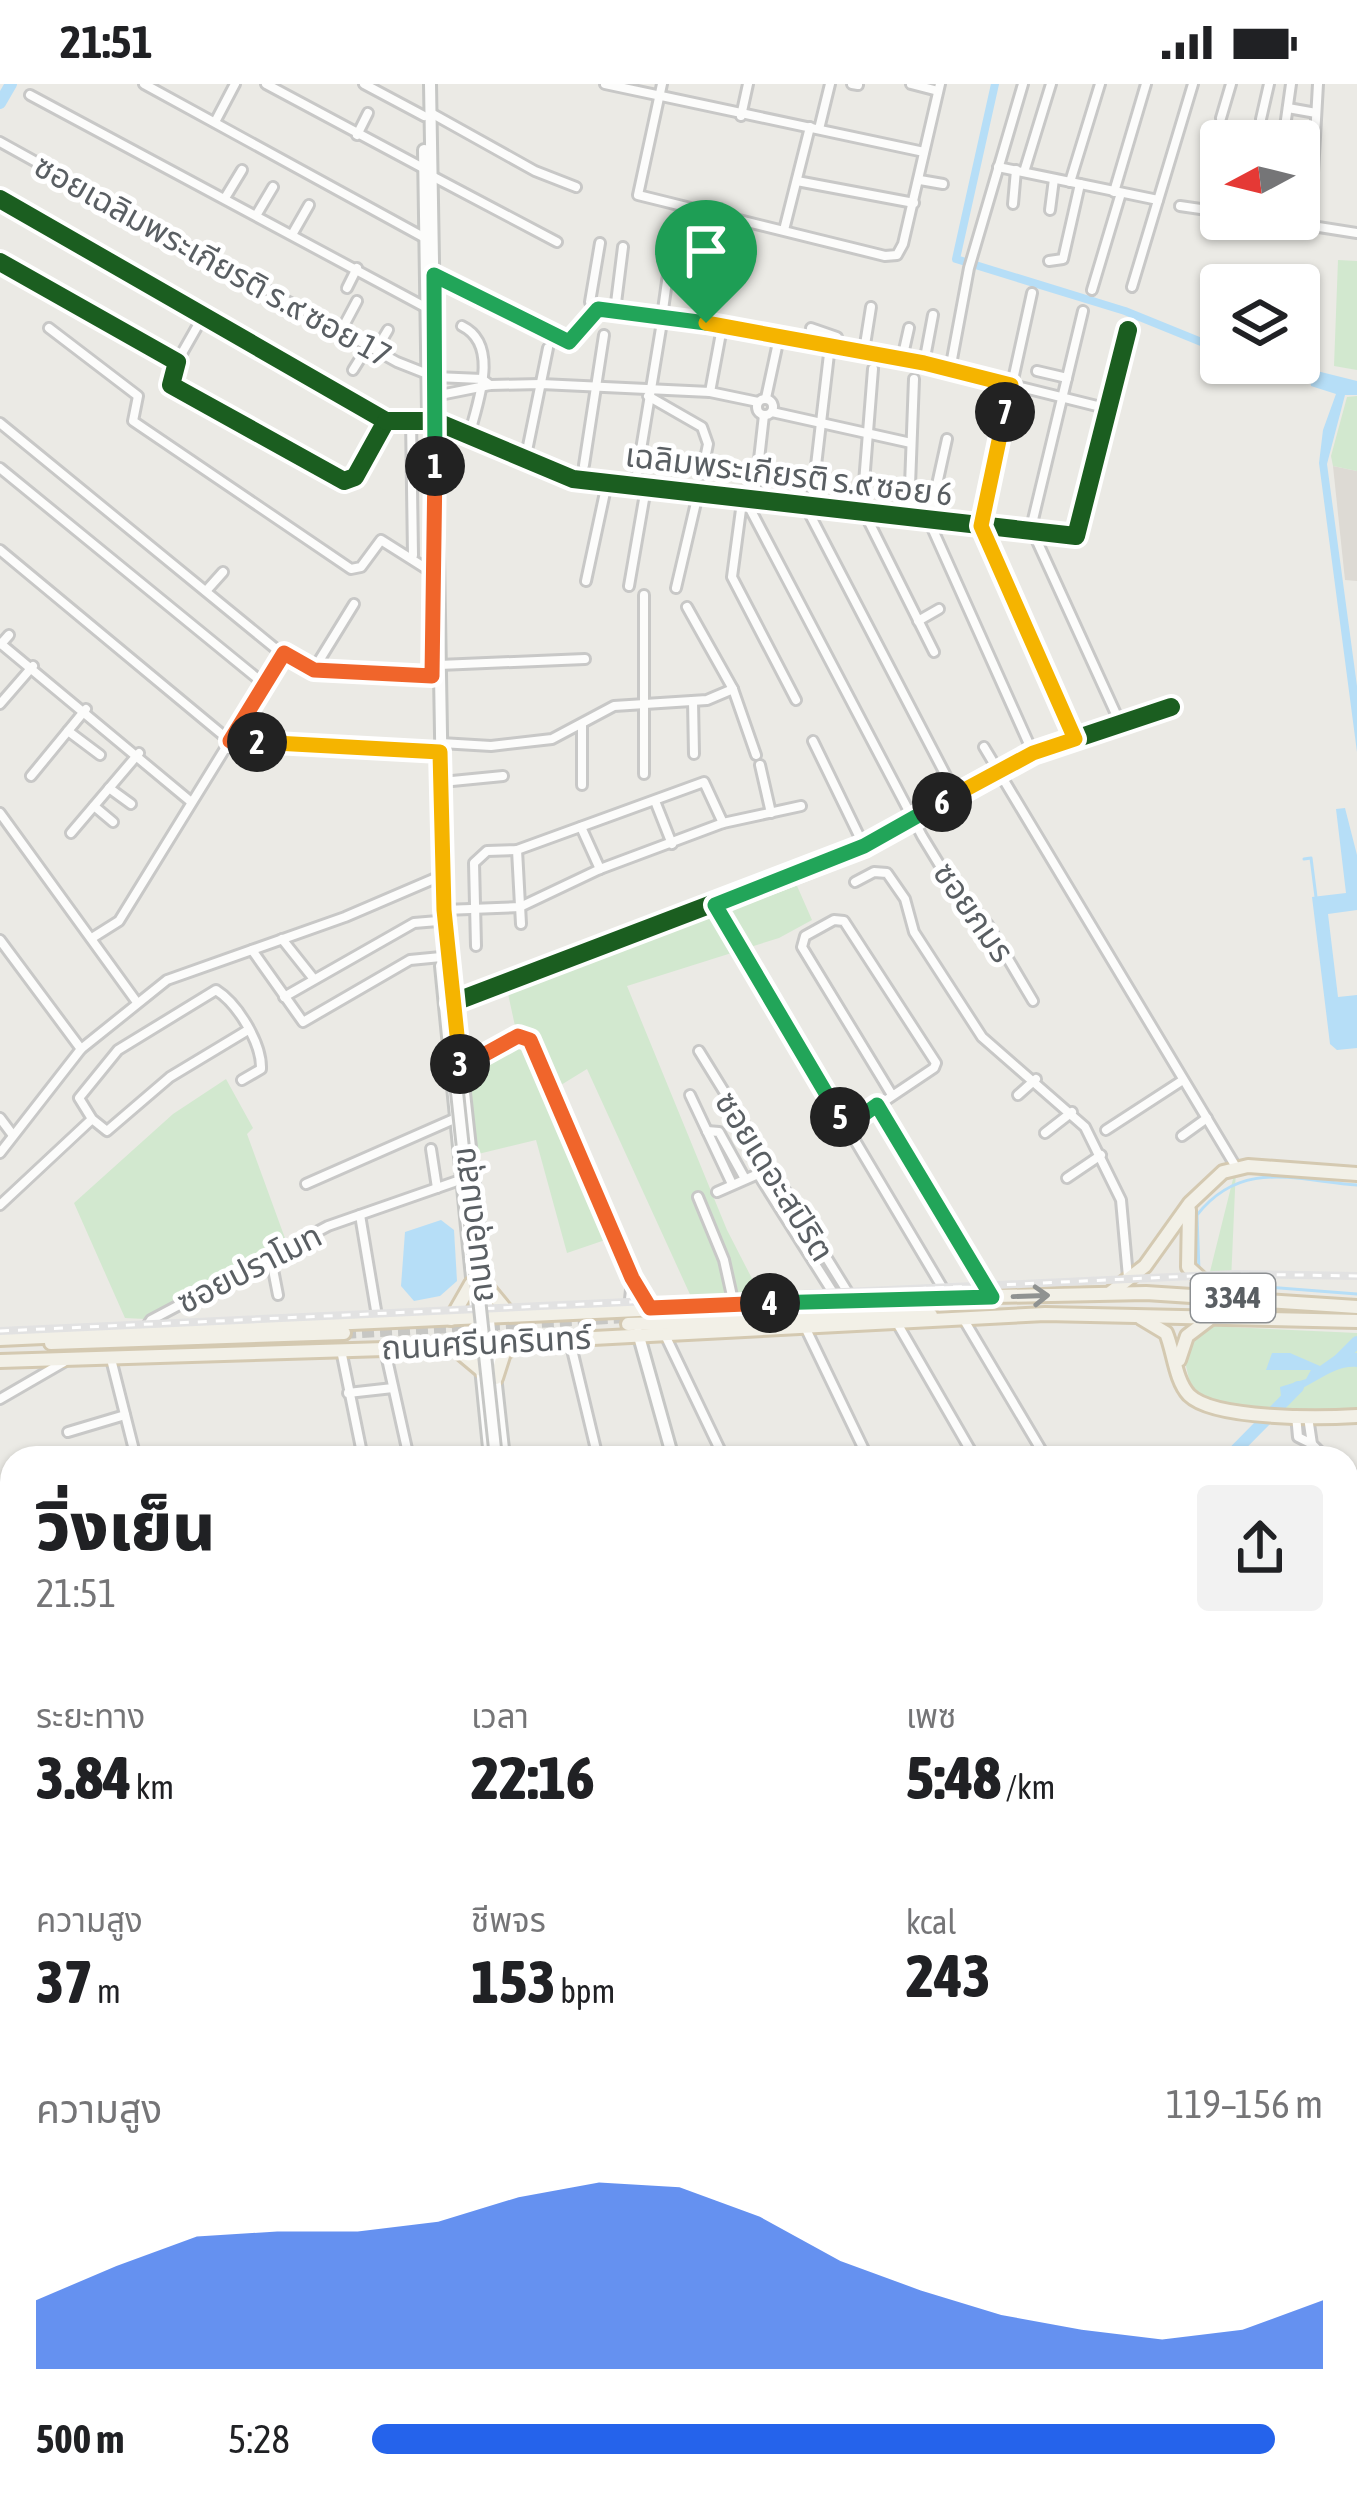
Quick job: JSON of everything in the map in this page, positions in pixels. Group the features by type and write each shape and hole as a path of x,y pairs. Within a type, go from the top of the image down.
{"main road":[{"path":"427,84 434,275 431,376 438,822 457,1066"},
{"path":"428,172 426,308 435,397 430,571 434,610"},
{"path":"438,749 438,822"},
{"path":"439,854 436,878 454,1118 471,1284 482,1317"},
{"path":"442,983 487,1287 494,1303 511,1315"},
{"path":"451,1033 452,1003"},
{"name":"ถนนอุดมสุข","path":"457,1066 496,1446"},
{"path":"1108,1293 1166,1240 1210,1181 1236,1167 1357,1174"},
{"path":"1190,1203 1188,1267 1195,1279 1225,1298"},
{"path":"469,1258 477,1267 483,1256"},
{"path":"452,1319 471,1284"},
{"path":"482,1317 487,1287"},
{"name":"ถนนศรีนครินทร์","path":"631,1321 650,1308 1108,1293 1357,1307"},
{"name":"ถนนศรีนครินทร์","path":"26,1338 59,1345 343,1341 385,1348 571,1337 631,1321 902,1306 922,1300"},
{"path":"563,1312 555,1326 571,1337"},
{"name":"ถนนศรีนครินทร์","path":"0,1339 563,1312 631,1321 664,1333 944,1317 1128,1313 1357,1322"},
{"name":"ถนนศรีนครินทร์","path":"631,1321 915,1312 944,1317"},
{"path":"1128,1313 1162,1327 1186,1392 1201,1404 1258,1412 1357,1416"},
{"path":"1178,1367 1187,1336 1216,1315"},
{"name":"ถนนอุดมสุข","path":"482,1317 496,1378 495,1437"},
{"path":"631,1321 669,1446"},
{"path":"399,1322 413,1330 412,1341 403,1347"},
{"path":"496,1378 504,1353 524,1339"},
{"name":"ถนนศรีนครินทร์","path":"0,1361 343,1341"},
{"name":"ถนนศรีนครินทร์","path":"28,1360 60,1352 343,1341"},
{"name":"ถนนอุดมสุข","path":"485,1341 481,1370 496,1446"},
{"path":"448,1343 481,1370"}],"street":[{"path":"144,84 425,238"},
{"path":"215,122 236,84"},
{"path":"266,84 557,242"},
{"path":"364,84 576,187"},
{"path":"605,84 924,152"},
{"path":"662,84 638,194 897,255 920,180 939,87 911,84"},
{"path":"741,116 748,84"},
{"path":"784,230 830,84"},
{"path":"950,370 970,263 1023,84"},
{"path":"1013,204 1051,84"},
{"path":"1049,261 1063,259 1075,183 1100,84"},
{"path":"1092,290 1146,84"},
{"path":"1132,287 1193,84"},
{"path":"1221,118 1231,84"},
{"path":"1261,118 1269,84"},
{"path":"1286,120 1292,84"},
{"path":"1316,120 1318,84"},
{"path":"30,94 426,308"},
{"path":"1288,108 1316,113"},
{"path":"357,135 368,112"},
{"name":"ซอยเฉลิมพระเกียรติ ร.๙ ซอย 17","path":"0,142 431,376"},
{"path":"998,167 1159,200"},
{"path":"225,198 242,170"},
{"path":"1050,210 1054,179"},
{"path":"920,180 943,184"},
{"path":"797,181 914,203"},
{"path":"257,214 273,188"},
{"path":"0,199 386,421 355,477 344,481 171,385 177,362 202,318"},
{"path":"292,233 309,205"},
{"path":"1180,206 1200,209"},
{"path":"1320,227 1357,233"},
{"path":"600,243 590,302 598,309 864,351 1109,409"},
{"path":"615,311 623,247"},
{"path":"637,473 670,260"},
{"path":"0,262 177,362"},
{"path":"347,288 357,268"},
{"path":"706,323 715,271"},
{"path":"434,275 569,342 598,309"},
{"path":"1032,293 981,526 1075,739"},
{"path":"341,331 357,301"},
{"path":"864,351 872,307"},
{"path":"1082,311 1030,528 1121,725"},
{"path":"924,363 933,315"},
{"path":"462,326 480,342 484,385 469,436"},
{"path":"50,328 138,396 133,421 351,569 361,567 381,540 430,571"},
{"path":"811,328 837,338 838,347"},
{"path":"902,359 909,328"},
{"path":"353,370 388,330"},
{"name":"เฉลิมพระเกียรติ ร.๙ ซอย 6","path":"386,421 432,422 560,476 607,484 1080,534 1128,330"},
{"path":"710,392 721,333"},
{"path":"584,465 604,335"},
{"path":"768,414 762,400 777,346"},
{"path":"527,446 548,348"},
{"path":"829,354 809,505 955,793"},
{"path":"873,368 864,512 934,652"},
{"path":"1037,371 1067,378"},
{"path":"431,376 484,385 710,392 773,403 756,486"},
{"path":"909,512 914,380"},
{"path":"1078,401 1083,384"},
{"path":"435,397 484,385"},
{"path":"652,393 702,427 708,443 702,474"},
{"path":"768,414 911,443"},
{"path":"411,419 413,556"},
{"path":"0,423 284,653 314,670 585,659"},
{"path":"947,439 929,521 1033,753"},
{"path":"0,483 4,471 263,683"},
{"path":"586,580 607,484"},
{"path":"629,586 646,488"},
{"path":"676,588 698,494"},
{"path":"744,502 732,578 796,700"},
{"name":"ซอยภมร","path":"744,502 939,865 988,925 1034,1001"},
{"path":"0,550 230,741 438,749 491,746 552,739 614,706 693,700 733,689"},
{"path":"206,591 223,572"},
{"path":"644,595 644,774"},
{"path":"314,670 354,604"},
{"path":"687,608 733,689 771,813"},
{"path":"918,621 939,609"},
{"path":"9,635 1,644 139,753 190,801"},
{"path":"92,938 119,921 284,653"},
{"path":"0,704 33,666"},
{"path":"693,700 694,754"},
{"path":"452,1003 864,846 917,821 955,793 1033,753 1171,707"},
{"path":"31,776 86,709"},
{"path":"582,724 582,785"},
{"path":"68,731 100,754"},
{"path":"814,741 864,846"},
{"path":"985,747 1236,1167"},
{"path":"71,833 139,753"},
{"path":"441,782 503,776"},
{"path":"476,946 478,856 517,850 704,782 723,823"},
{"path":"110,788 131,804"},
{"path":"655,801 672,844"},
{"path":"94,806 113,822"},
{"path":"284,997 442,912 522,905 600,869 723,823 801,806"},
{"path":"0,813 136,1000"},
{"path":"581,827 600,869"},
{"path":"517,850 521,923"},
{"path":"855,882 874,872 887,873 904,899 914,932 982,1037 1072,1112 1101,1155 1121,1201 1129,1278"},
{"path":"0,1153 81,1049 136,1000 167,980 436,878"},
{"path":"715,905 948,1299"},
{"path":"846,1127 877,1105 892,1095 936,1064 844,921 834,920 805,936 802,947 892,1095"},
{"path":"282,939 313,978"},
{"path":"0,940 81,1049"},
{"path":"0,960 8,950"},
{"path":"252,950 302,1022 410,960 441,957"},
{"path":"242,1080 262,1062 248,1030 216,990 118,1050 80,1098 92,1119 107,1131 170,1077 248,1030"},
{"path":"457,1066 518,1036 530,1040 632,1278 650,1308"},
{"name":"ซอยเดอะสปิริต","path":"699,1051 845,1300"},
{"path":"1018,1095 1036,1079"},
{"path":"1106,1130 1183,1080"},
{"path":"690,1095 732,1184"},
{"path":"877,1105 992,1297"},
{"path":"1045,1132 1072,1112"},
{"path":"0,1118 12,1134"},
{"path":"306,1184 454,1118"},
{"path":"1182,1136 1207,1118"},
{"path":"0,1204 92,1119"},
{"path":"707,1131 719,1132 744,1177"},
{"path":"430,1149 437,1189"},
{"path":"1066,1178 1101,1155"},
{"path":"717,1192 755,1173 762,1178 845,1300"},
{"name":"ซอยปราโมท","path":"145,1329 151,1320 270,1255 360,1215 460,1180"},
{"path":"698,1198 724,1261 734,1304"},
{"path":"360,1215 378,1322"},
{"path":"270,1255 278,1295"},
{"path":"631,1321 632,1278"},
{"path":"963,1317 1039,1446"},
{"path":"897,1323 968,1446"},
{"path":"805,1327 862,1446"},
{"path":"664,1333 718,1446"},
{"path":"571,1337 595,1446"},
{"path":"343,1341 348,1394 360,1446"},
{"path":"385,1348 406,1446"},
{"path":"111,1357 133,1446"},
{"path":"0,1399 70,1358"},
{"path":"348,1394 393,1388"},
{"path":"68,1432 124,1415"},
{"path":"1302,1415 1298,1437 1314,1446"}],"shaded area":[{"path":"1333,466 1357,471 1357,581 1345,580"}],"green space":[{"path":"1338,260 1357,261 1357,370 1334,366"},
{"path":"1357,396 1357,471 1333,466 1331,456 1347,397"},
{"path":"794,879 812,920 779,938 627,986 727,1230 763,1300 693,1301 587,1069 556,1088 530,1032 515,1026 507,989"},
{"path":"516,1038 608,1239 567,1253 536,1140 474,1155 465,1071"},
{"path":"226,1079 253,1128 247,1134 286,1241 145,1319 125,1318 74,1203 173,1114"},
{"path":"1236,1167 1229,1327 1357,1333 1357,1408 1316,1412 1248,1409 1207,1398 1191,1388 1184,1357 1194,1336"}],"water":[{"path":"1320,372 1357,381 1357,395 1345,395 1327,464 1357,686 1357,752 1319,463 1323,430 1336,394 1311,386 1320,384"},
{"path":"1345,808 1357,855 1357,910 1328,914 1338,997 1357,995 1357,1048 1337,1050 1330,1044 1312,897 1346,893 1336,809"},
{"path":"441,1220 454,1230 457,1281 440,1296 414,1301 401,1286 405,1232"},
{"path":"1340,1352 1357,1353 1357,1367 1338,1370 1281,1396 1280,1387 1306,1379 1311,1370 1266,1370 1272,1353 1290,1353 1320,1366"}],"waterway":[{"path":"0,103 11,84"},
{"path":"995,84 956,259 1125,311 1200,341"},
{"path":"1304,859 1311,858 1316,897"},
{"path":"1199,1271 1197,1215 1232,1186 1270,1177 1357,1185"},
{"path":"1216,1283 1357,1294"},
{"path":"1340,1359 1357,1342"},
{"path":"1240,1446 1298,1387"}],"tunnel":[{"path":"344,1333 627,1317"}],"railway":[{"path":"0,1331 1236,1274 1357,1276"}],"cycle path":[{"path":"0,199 386,421 355,477 344,481 171,385 177,362 0,262"},
{"path":"386,421 435,421 573,479 1076,536 1128,330"},
{"path":"452,1003 864,846 1033,753 1171,707"}],"route":[{"path":"434,275 569,342 598,309 706,323 924,363 1011,385 981,526 1075,739 997,771 955,793 917,821 864,846 715,905 846,1127 877,1105 992,1297 650,1308 632,1278 530,1040 518,1036 460,1068 447,959 440,752 230,741 284,653 314,670 432,676 431,610 437,610 434,275"}]}
